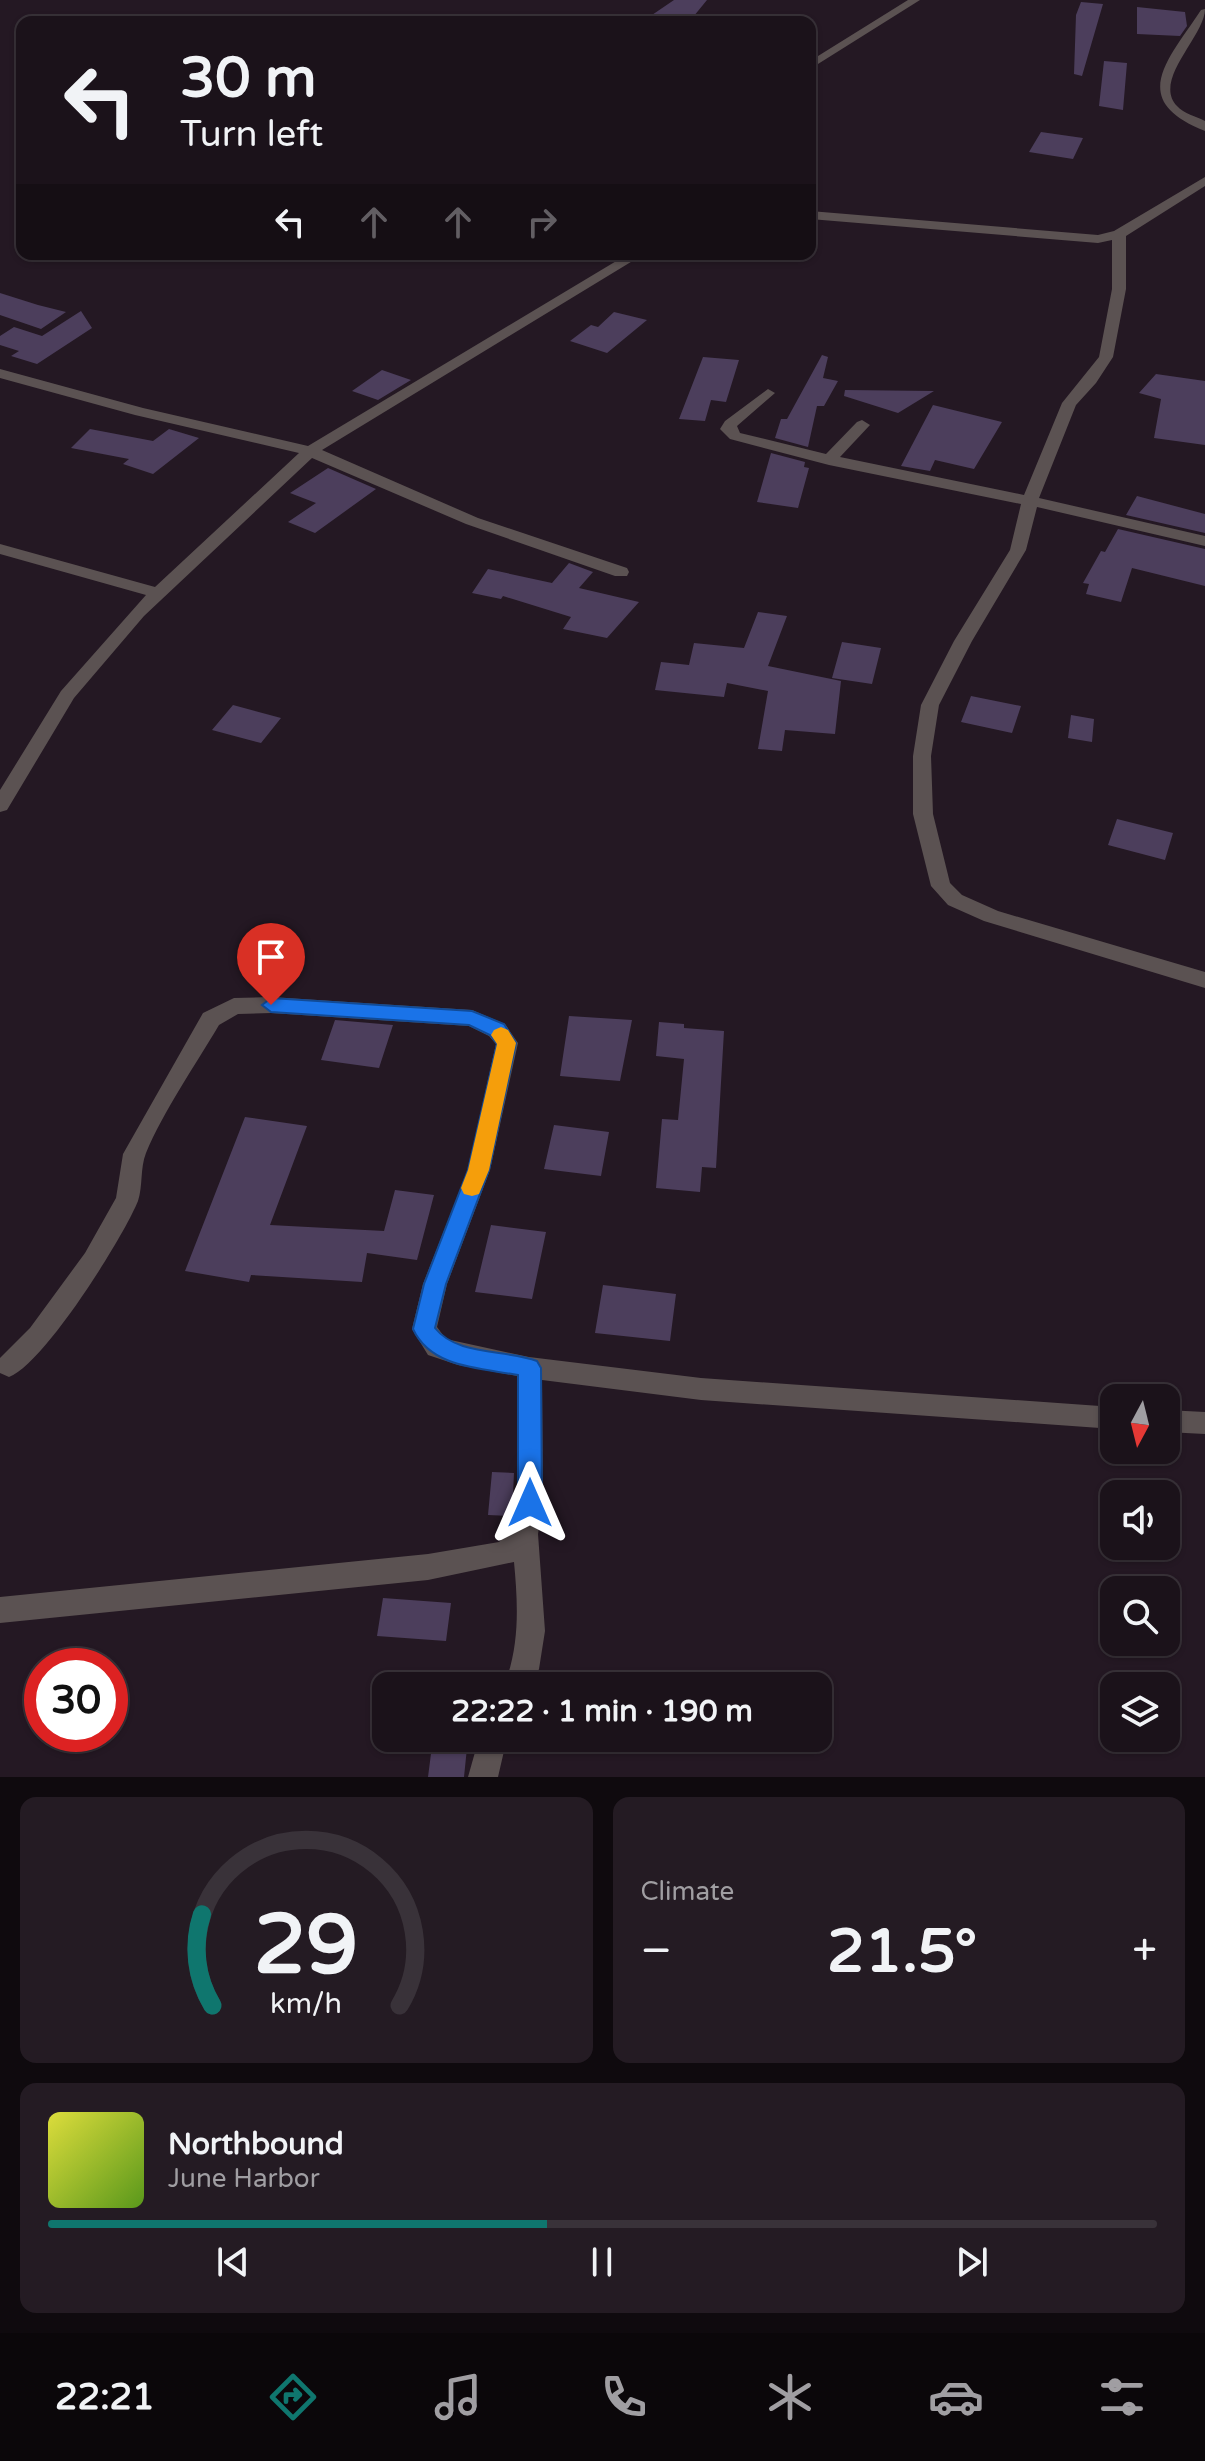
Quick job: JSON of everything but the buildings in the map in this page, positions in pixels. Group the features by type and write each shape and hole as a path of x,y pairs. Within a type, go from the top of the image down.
{"street":[{"path":"816,62 915,0"},
{"path":"1205,12 1165,79 1169,105 1174,111 1205,127"},
{"path":"816,216 1098,239 1119,234 1205,181"},
{"path":"1119,234 1119,289 1106,357 1091,380 1069,403 1034,485 1018,550 963,641 930,705 922,756 923,814 941,886 955,900 991,916 1205,980"},
{"path":"0,806 67,695 157,593 310,451 627,260"},
{"path":"0,373 140,412 310,451 472,521 621,572"},
{"path":"768,393 728,429 745,440 829,460 1032,501 1205,541"},
{"path":"829,460 862,425"},
{"path":"0,549 157,593"},
{"path":"9,1366 39,1335 93,1260 127,1199 134,1154 211,1019 234,1006 271,1005 472,1018 497,1030 507,1043 479,1170 435,1284 424,1329 437,1347 529,1368 701,1389 1100,1417"},
{"path":"525,1672 531,1607 525,1534 530,1503 529,1368"},
{"path":"1180,1422 1205,1423"},
{"path":"0,1610 428,1567 506,1553 525,1534"},
{"path":"483,1777 489,1752"}],"slow traffic":[{"path":"472,1188 479,1170 498,1072 507,1043 501,1035"}],"route":[{"path":"271,1005 472,1018 497,1030 507,1043 498,1072 479,1170 435,1284 424,1329 437,1347 529,1368 530,1503"}]}
